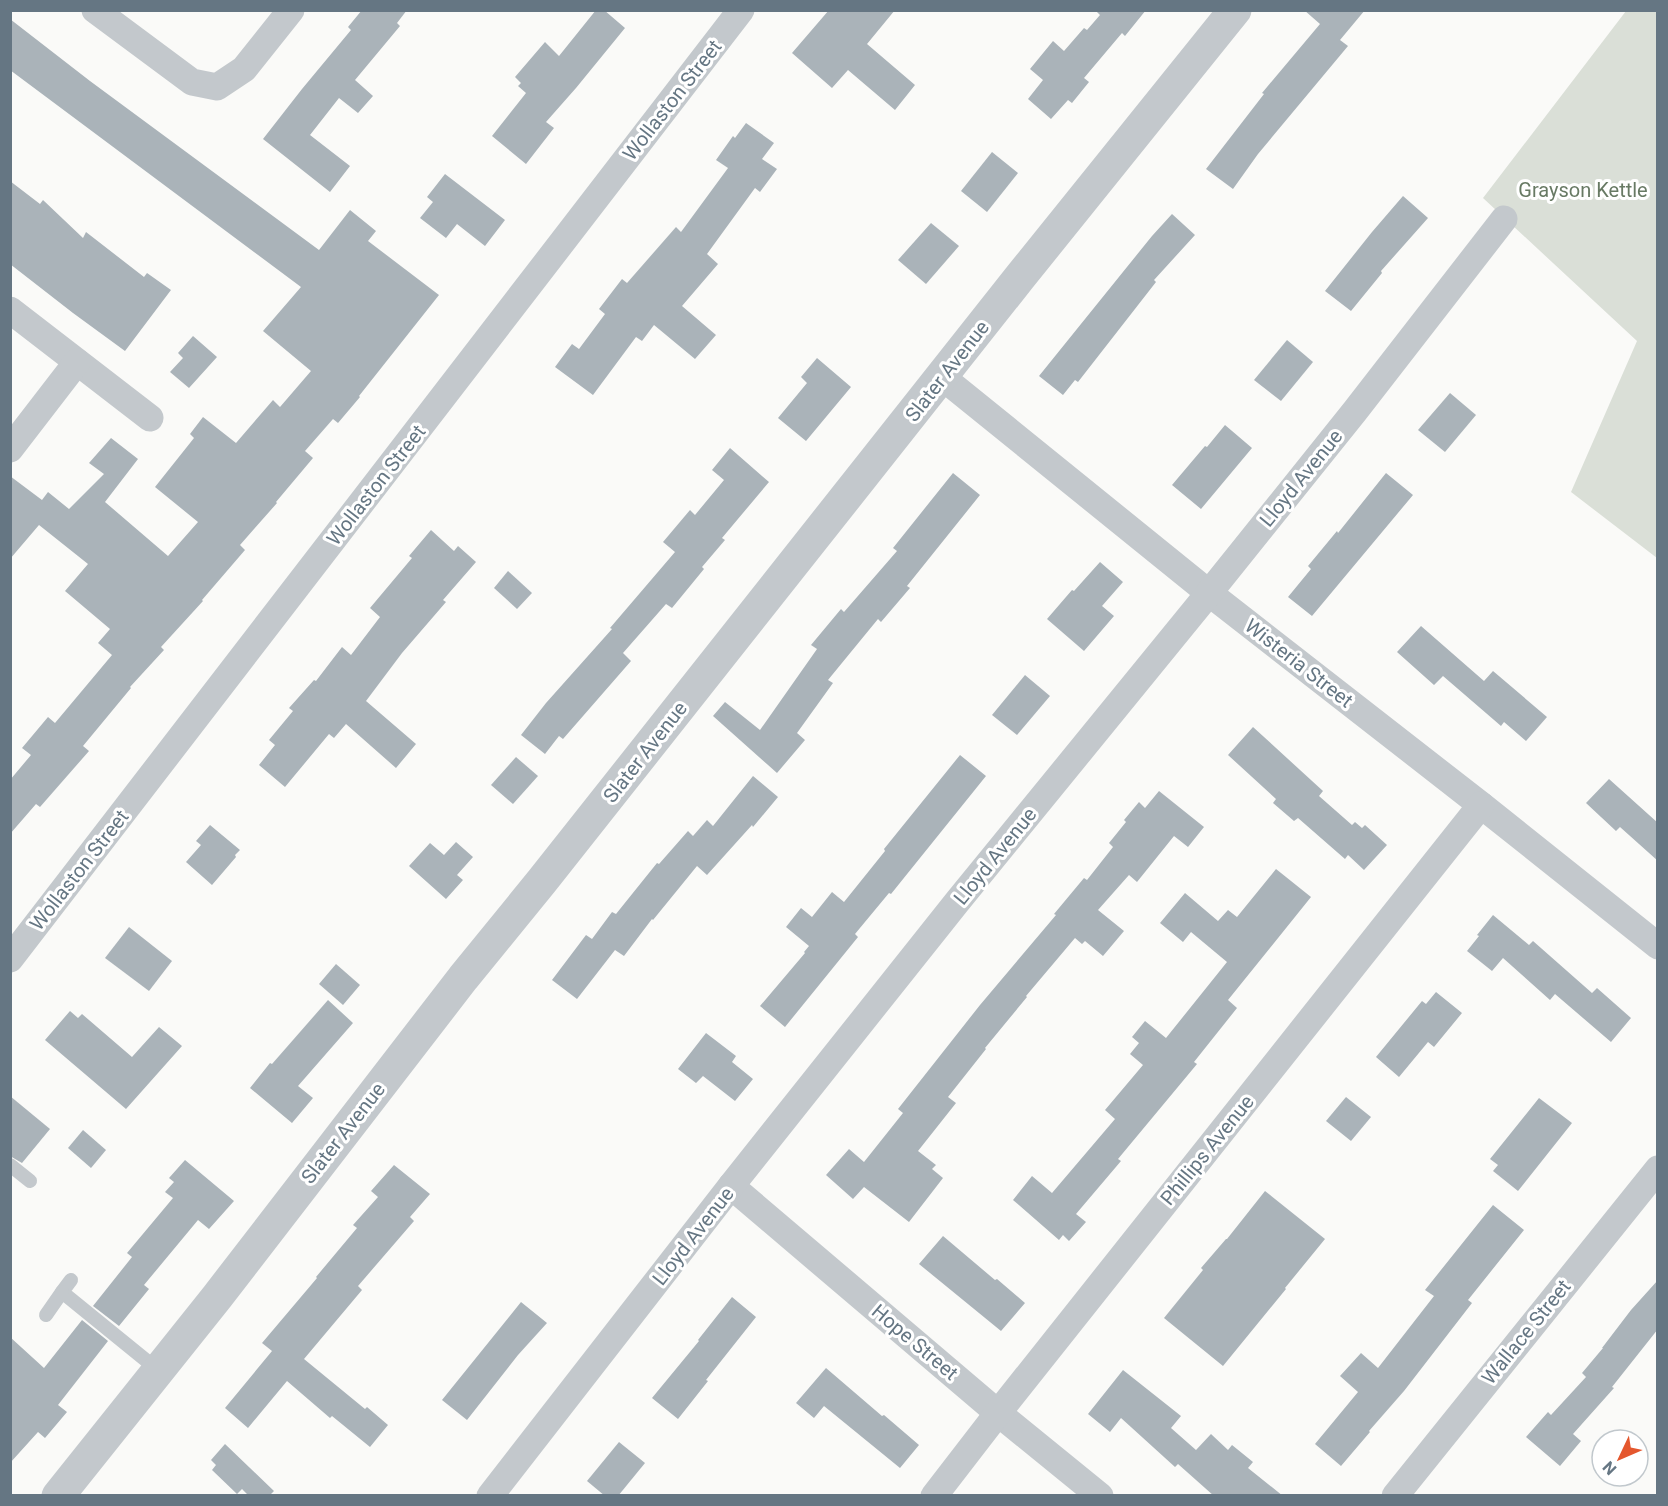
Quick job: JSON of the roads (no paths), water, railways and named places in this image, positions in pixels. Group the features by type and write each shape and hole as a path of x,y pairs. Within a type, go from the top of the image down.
{"street":[{"path":"95,10 192,81 217,87 244,69 291,10"},
{"name":"Wollaston Street","path":"10,959 741,10"},
{"name":"Slater Avenue","path":"58,1496 217,1297 463,978 1235,10"},
{"name":"Lloyd Avenue","path":"490,1496 731,1186 957,902 1348,420 1504,219"},
{"path":"10,310 150,418"},
{"path":"10,448 77,362"},
{"name":"Wisteria Street","path":"942,377 1209,593 1658,946"},
{"name":"Phillips Avenue","path":"934,1496 1481,805"},
{"name":"Wallace Street","path":"1395,1496 1658,1169"},
{"name":"Hope Street","path":"731,1186 998,1413 1100,1496"}],"lane":[{"path":"10,1165 30,1181"},
{"path":"46,1315 71,1280"},
{"path":"62,1292 158,1370"}],"park label":[{"name":"Grayson Kettle","path":"1583,190"}]}
